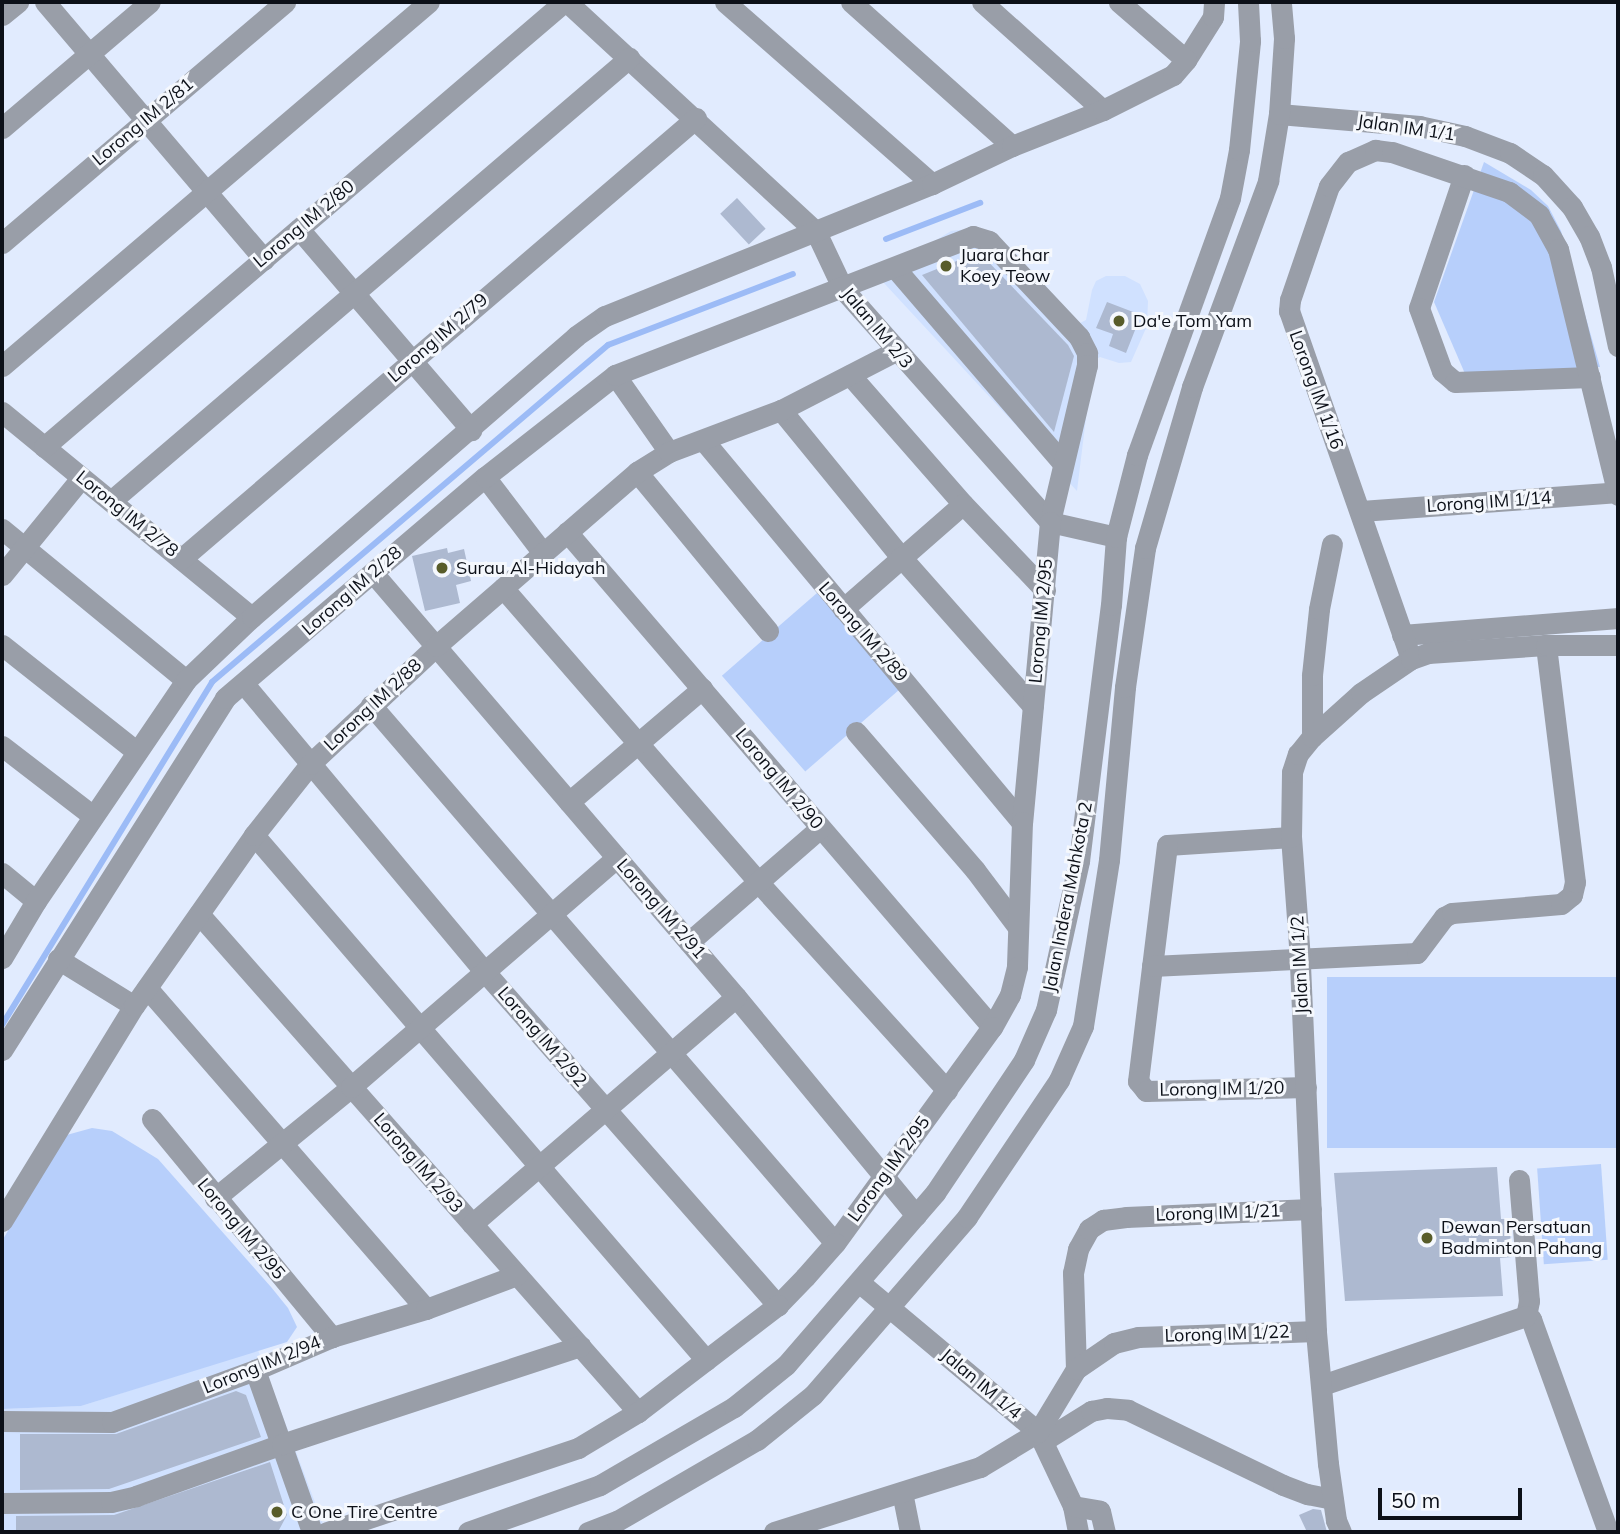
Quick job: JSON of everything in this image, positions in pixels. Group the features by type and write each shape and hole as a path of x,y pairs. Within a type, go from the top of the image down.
{"street":[{"path":"2,15 18,2"},
{"path":"45,2 264,259"},
{"path":"2,128 150,2"},
{"name":"Lorong IM 2/81","path":"2,243 285,2"},
{"path":"2,366 429,2"},
{"name":"Jalan IM 2/3","path":"566,2 696,118 816,232 843,289 1050,522"},
{"name":"Lorong IM 2/80","path":"44,447 566,2"},
{"path":"725,2 932,184"},
{"path":"851,2 1012,146"},
{"path":"982,2 1103,110"},
{"path":"1119,2 1180,67"},
{"path":"2,958 36,901 186,680 252,617 471,430 576,336 605,316 816,232 932,184 1012,146 1103,110 1180,67 1213,17 1214,2"},
{"name":"Jalan Indera Mahkota 2","path":"468,1532 600,1485 734,1407 786,1365 860,1283 935,1193 1024,1060 1046,1010 1079,861 1110,618 1116,537 1137,455 1230,198 1239,150 1250,41 1248,2"},
{"name":"Jalan Indera Mahkota 2","path":"588,1532 617,1521 757,1440 813,1395 891,1309 967,1217 1059,1080 1083,1026 1109,860 1125,687 1145,548 1192,387 1268,181 1279,114 1284,38 1281,2"},
{"path":"111,501 629,58"},
{"name":"Jalan IM 1/1","path":"1279,114 1419,126 1465,136 1510,153 1543,175 1573,207 1590,236 1614,306 1618,346"},
{"name":"Lorong IM 2/79","path":"181,559 696,118"},
{"name":"Lorong IM 1/16","path":"1411,659 1361,511 1292,323 1290,299 1329,186 1348,162 1375,150 1392,152 1464,175 1525,202 1551,233 1558,249 1618,494"},
{"path":"1464,175 1419,308 1442,371 1455,383 1590,377"},
{"path":"299,229 471,430"},
{"name":"Lorong IM 2/28","path":"2,1050 225,698 485,477 615,375 843,289 967,237 981,236 998,249 1079,337 1087,354 1087,365 1062,462"},
{"path":"895,268 1062,462"},
{"name":"Lorong IM 2/88","path":"2,1221 134,1006 254,835 310,764 436,646 637,472 669,452 782,410 896,351"},
{"path":"615,375 669,452"},
{"path":"850,375 963,504 1045,590"},
{"path":"782,410 901,556 1033,706"},
{"name":"Lorong IM 2/78","path":"2,412 252,617"},
{"name":"Lorong IM 2/89","path":"704,441 1022,822"},
{"name":"Lorong IM 2/95","path":"327,1532 578,1448 638,1412 778,1306 835,1243 992,1027 1012,986 1017,967 1022,822 1050,522 1062,462"},
{"path":"637,472 768,631"},
{"path":"485,477 543,553"},
{"path":"2,575 81,478"},
{"name":"Lorong IM 1/14","path":"1361,511 1618,494"},
{"path":"843,609 963,504"},
{"path":"1050,522 1116,537"},
{"path":"2,529 186,680"},
{"name":"Lorong IM 2/90","path":"566,532 992,1027"},
{"path":"1312,737 1312,675 1319,609 1332,544"},
{"name":"Lorong IM 2/91","path":"373,573 885,1173 916,1215"},
{"path":"503,588 760,883 947,1090"},
{"path":"1402,635 1618,618"},
{"path":"2,645 137,752"},
{"path":"1291,837 1167,845 1152,966 1417,953 1444,917 1452,913 1561,904 1572,895 1575,882 1546,645"},
{"name":"Jalan IM 1/2","path":"1341,1532 1333,1499 1316,1331 1300,959 1291,837 1292,772 1298,754 1312,737 1361,693 1411,659 1427,653 1546,645 1618,645"},
{"name":"Lorong IM 2/92","path":"244,684 485,972 778,1306"},
{"path":"569,802 702,689"},
{"path":"371,705 835,1243"},
{"path":"856,732 975,870 1017,926"},
{"path":"2,746 93,816"},
{"path":"689,943 820,828"},
{"path":"254,835 706,1360"},
{"path":"215,1198 351,1087 616,858"},
{"path":"2,873 36,901"},
{"name":"Lorong IM 2/93","path":"199,914 638,1412"},
{"path":"58,959 134,1006"},
{"name":"Lorong IM 1/20","path":"1152,966 1138,1081 1146,1091 1306,1087"},
{"path":"147,988 426,1309"},
{"path":"472,1224 736,997"},
{"name":"Lorong IM 2/95","path":"152,1119 332,1337"},
{"path":"1519,1180 1529,1301 1526,1316"},
{"name":"Lorong IM 1/21","path":"1076,1369 1073,1273 1078,1249 1089,1229 1102,1220 1311,1209"},
{"name":"Lorong IM 2/94","path":"2,1421 112,1422 254,1370 332,1337 426,1309 517,1275"},
{"name":"Jalan IM 1/4","path":"860,1283 1041,1436 1073,1506 1078,1532"},
{"path":"1322,1385 1526,1316"},
{"path":"1526,1316 1531,1319 1608,1532"},
{"name":"Lorong IM 1/22","path":"1076,1369 1114,1343 1138,1338 1316,1331"},
{"path":"2,1503 111,1503 580,1346"},
{"path":"1041,1436 1076,1369"},
{"path":"254,1370 312,1532"},
{"path":"779,1532 980,1467 1091,1411 1107,1408 1128,1410 1283,1485 1307,1494 1333,1499"},
{"path":"902,1492 910,1532"},
{"path":"1073,1506 1100,1511 1105,1532"}],"shaded area":[{"path":"1484,162 1531,190 1548,206 1561,231 1600,367 1466,376 1434,302"},
{"path":"977,228 1076,325 1086,320 1096,281 1106,276 1125,276 1140,284 1148,301 1147,326 1131,362 1119,363 1100,357 1093,361 1077,491 883,282 913,254 951,231"},
{"path":"817,593 900,689 805,772 722,676"},
{"path":"1327,977 1618,977 1618,1148 1327,1148"},
{"path":"92,1128 112,1131 158,1159 271,1287 288,1308 297,1327 287,1342 81,1406 2,1409 2,1241 63,1136"},
{"path":"1601,1164 1608,1260 1544,1264 1537,1168"},
{"path":"258,1350 326,1532 2,1532 2,1409 81,1406"}],"building":[{"path":"737,198 766,229 749,244 720,214"},
{"path":"979,252 1068,345 1074,356 1054,432 922,275"},
{"name":"Da'e Tom Yam","path":"1107,302 1141,315 1126,353 1109,346 1113,334 1096,328"},
{"name":"Surau Al-Hidayah","path":"447,548 448,553 464,549 471,581 456,585 460,603 425,611 412,556"},
{"name":"Dewan Persatuan Badminton Pahang","path":"1497,1167 1501,1219 1509,1219 1512,1257 1500,1258 1503,1296 1345,1301 1334,1173"},
{"path":"236,1391 246,1395 261,1437 109,1489 20,1490 20,1434 116,1434"},
{"path":"270,1462 287,1515 279,1530 16,1532 16,1516 114,1515"},
{"path":"1313,1509 1321,1510 1327,1532 1307,1532 1299,1515"}],"waterway":[{"path":"886,239 980,203"},
{"path":"2,1025 212,682 608,345 793,274"}],"place":[{"name":"Juara Char Koey Teow","path":"946,266"},
{"name":"Da'e Tom Yam","path":"1119,321"},
{"name":"Surau Al-Hidayah","path":"442,568"},
{"name":"Dewan Persatuan Badminton Pahang","path":"1427,1238"},
{"name":"C One Tire Centre","path":"277,1512"}]}
